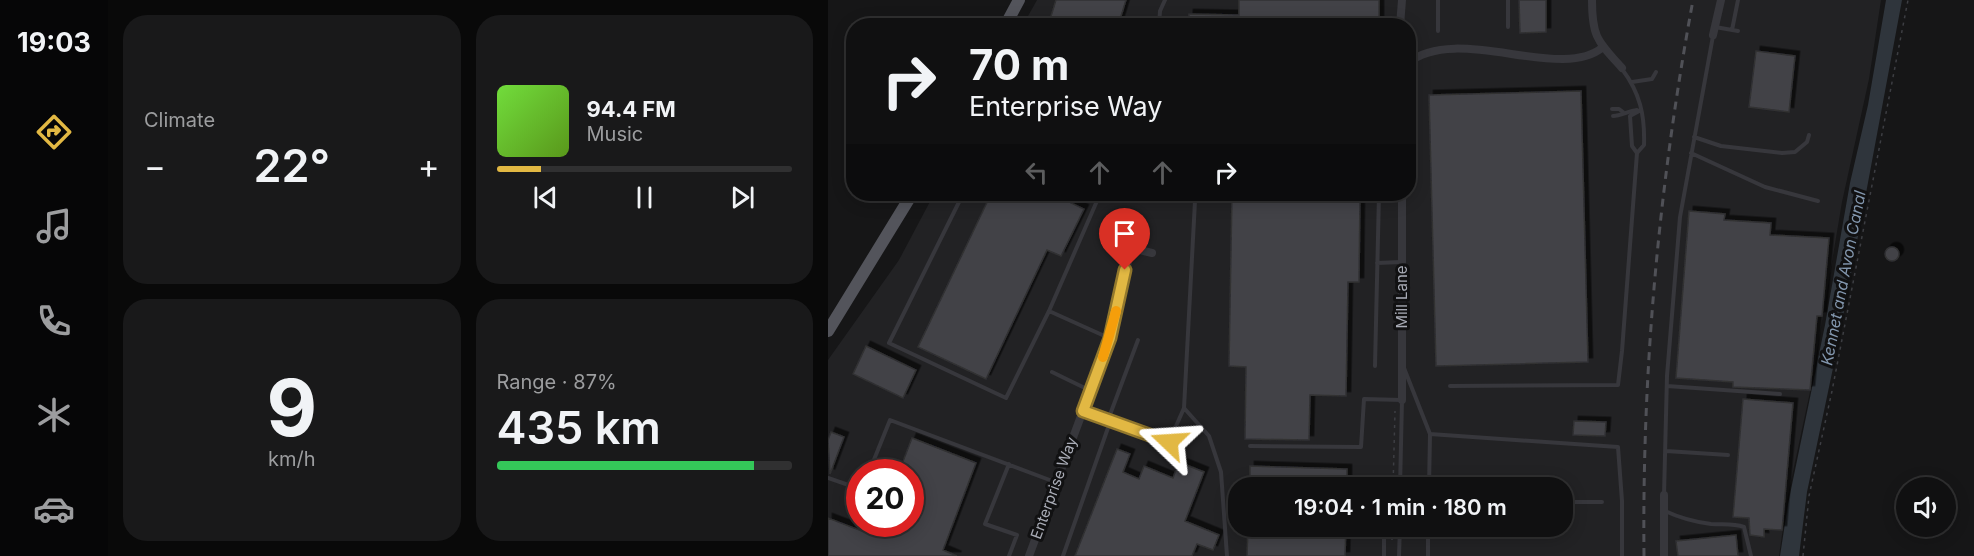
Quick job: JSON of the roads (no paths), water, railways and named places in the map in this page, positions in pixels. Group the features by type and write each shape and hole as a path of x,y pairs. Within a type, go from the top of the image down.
{"main road":[{"path":"1009,18 1018,0"},
{"path":"828,331 908,201"}],"street":[{"path":"1401,18 1402,0"},
{"path":"1592,0 1596,38 1622,68"},
{"path":"1714,31 1721,0"},
{"path":"1416,58 1443,50 1471,49 1527,56 1584,58 1596,54 1603,47"},
{"name":"Mill Lane","path":"1402,201 1402,400"},
{"name":"Enterprise Way","path":"1029,556 1110,338 1137,224"},
{"path":"1131,248 1152,253"},
{"path":"1664,495 1664,556"}],"lane":[{"path":"1160,18 1165,0"},
{"path":"1438,0 1438,31"},
{"path":"1508,0 1508,27"},
{"path":"1732,30 1738,0"},
{"path":"1664,495 1667,386 1680,217 1714,31 1738,31"},
{"path":"1450,386 1618,385 1637,153 1644,145 1644,118 1632,82 1622,68"},
{"path":"1632,82 1652,79 1656,72"},
{"path":"1612,109 1619,109 1623,112"},
{"path":"1612,116 1641,110"},
{"path":"1637,153 1632,146 1630,116 1641,110"},
{"path":"1694,137 1721,146 1782,153 1795,152 1807,142 1809,135"},
{"path":"1691,153 1765,187 1818,201"},
{"path":"960,201 889,343 1006,398 1049,311 1097,201"},
{"path":"1083,411 1169,442 1184,408 1196,201"},
{"path":"1375,366 1379,201"},
{"path":"1377,263 1402,262"},
{"path":"1049,311 1110,338"},
{"path":"1063,556 1109,425 1108,420 1138,340"},
{"path":"1401,360 1430,434 1429,477"},
{"path":"1052,372 1092,391"},
{"path":"1667,386 1779,394"},
{"path":"1250,446 1361,447 1365,399 1402,400 1400,477"},
{"path":"1184,408 1209,436 1221,472 1227,556"},
{"path":"875,459 890,420 1056,482"},
{"path":"1430,434 1618,447 1622,501 1622,556"},
{"path":"1666,451 1728,455"},
{"path":"1009,464 985,524 1017,535 1009,556"},
{"path":"828,478 846,484"},
{"path":"1573,502 1602,502"},
{"path":"1664,511 1680,518 1713,524 1735,523 1744,527 1750,556"},
{"path":"1384,537 1384,556"},
{"path":"1399,556 1400,537"},
{"path":"1428,537 1428,556"}],"water":[{"name":"Kennet and Avon Canal","path":"1886,0 1902,0 1837,349 1807,492 1799,556 1780,556 1850,183 1868,105"}],"railway":[{"path":"1644,556 1646,416 1655,277 1671,138 1693,0"}]}
